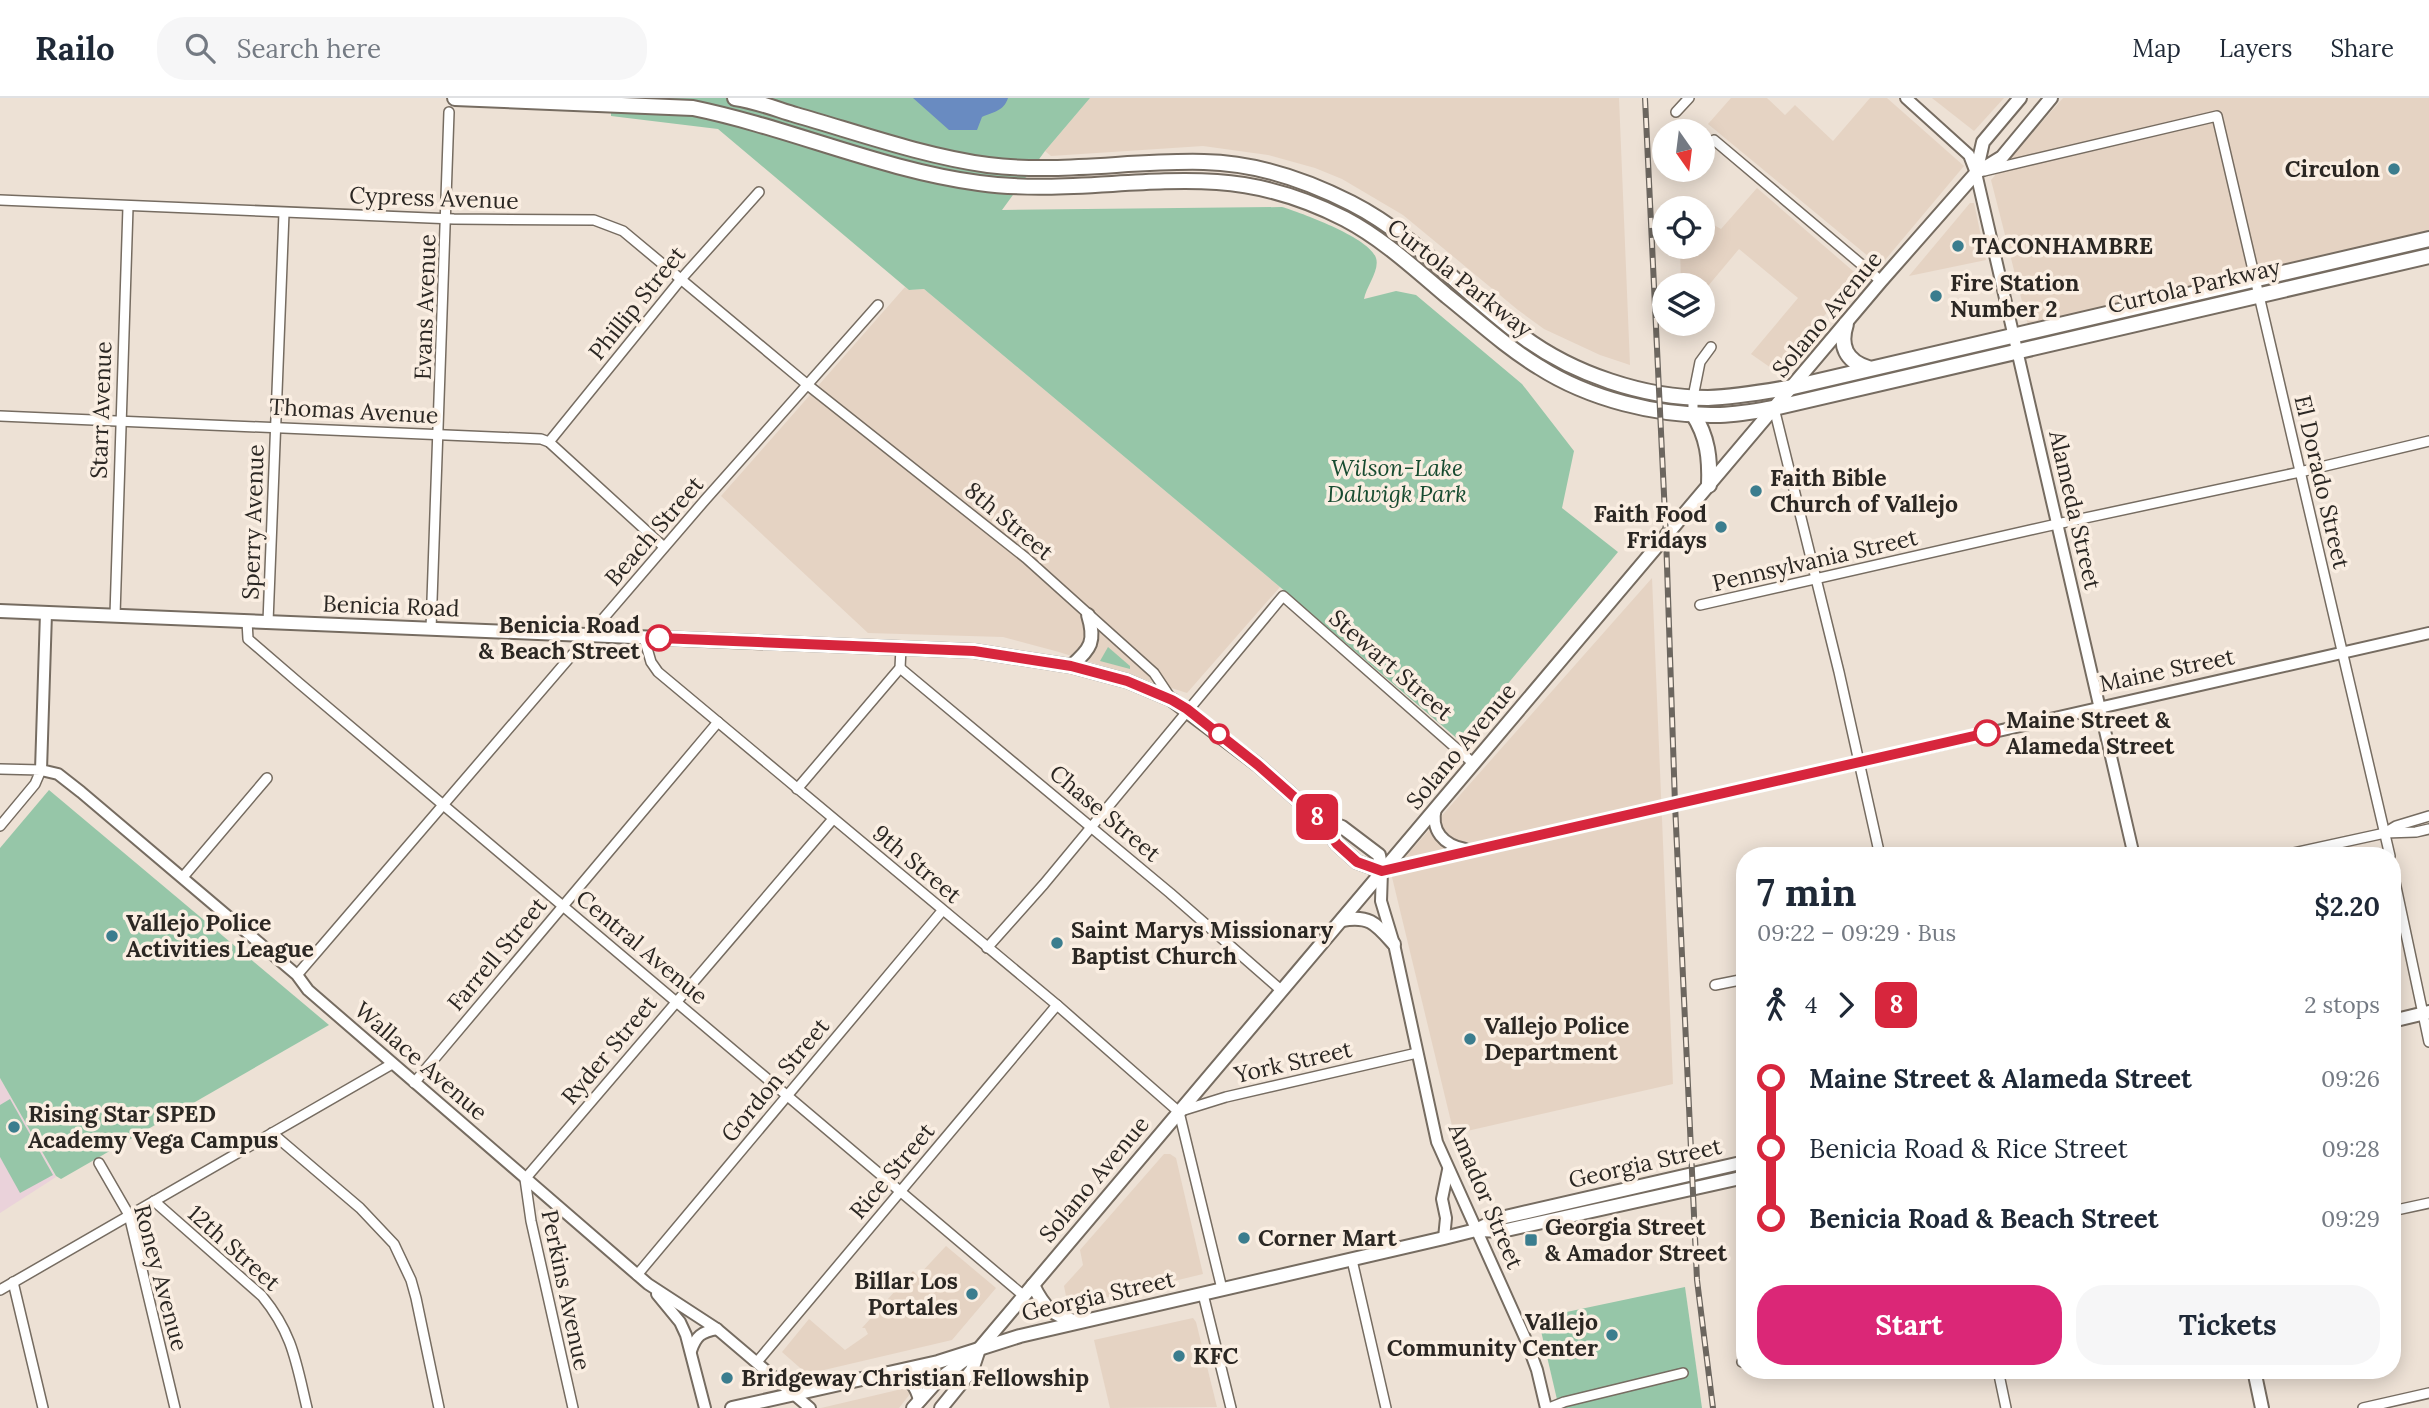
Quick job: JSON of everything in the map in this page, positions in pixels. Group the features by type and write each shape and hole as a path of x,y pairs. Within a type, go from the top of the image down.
{"main road":[{"name":"Curtola Parkway","path":"735,98 949,158 989,165 1047,167 1206,162 1248,167 1296,178 1353,204 1387,225 1522,337 1549,353 1578,368 1616,382 1658,393 1693,397 1754,394 1793,387 2429,239"},
{"name":"Solano Avenue","path":"1976,173 1983,142 2020,98"},
{"name":"Solano Avenue","path":"916,1404 938,1380 979,1349 1881,281 1976,173 2002,157 2051,98"},
{"name":"Curtola Parkway","path":"452,105 562,100 693,108 730,116 922,172 996,186 1219,182 1264,189 1295,198 1345,220 1383,244 1539,368 1575,386 1613,399 1659,410 1693,414 1740,414 1774,408 2429,256"},
{"path":"1846,324 1842,336 1844,350 1857,364 1868,368"},
{"path":"1693,414 1701,426 1707,446 1710,462 1709,485"},
{"name":"Benicia Road","path":"0,611 974,651 1071,666 1127,681 1187,709 1258,765 1319,819 1337,844 1357,862 1382,871"},
{"path":"1071,666 1084,654 1091,641 1093,630 1088,615"},
{"name":"Benicia Road","path":"1319,819 1342,827 1379,855 1382,871"},
{"path":"1342,920 1367,919 1380,928 1394,944"},
{"path":"2401,1019 2426,1013"},
{"name":"Georgia Street","path":"732,1408 937,1363 1078,1322 1444,1238 1476,1230 1501,1218 1736,1164"},
{"name":"Georgia Street","path":"1476,1230 1502,1230 1736,1179"},
{"path":"1033,1285 1043,1305 1059,1317 1078,1322"},
{"name":"Solano Avenue","path":"941,1408 972,1370 979,1349"},
{"path":"890,1373 916,1387 916,1404"},
{"path":"2256,1379 2262,1408"}],"street":[{"path":"1676,112 1689,98"},
{"path":"1906,98 1969,155 1976,173"},
{"name":"Evans Avenue","path":"431,629 452,105"},
{"name":"El Dorado Street","path":"1976,173 2217,116 2388,847"},
{"path":"1715,141 1881,281"},
{"name":"Alameda Street","path":"1976,173 2132,847"},
{"name":"Phillip Street","path":"549,442 682,278 759,192"},
{"name":"Cypress Avenue","path":"0,201 447,219 594,220 623,231 808,386"},
{"name":"Starr Avenue","path":"115,615 128,207"},
{"name":"Sperry Avenue","path":"268,622 284,213"},
{"name":"Beach Street","path":"297,975 664,547 878,305"},
{"path":"1693,414 1693,397 1700,362 1711,347"},
{"name":"8th Street","path":"808,386 1026,558 1154,674 1172,700"},
{"path":"1774,408 1878,847"},
{"name":"Thomas Avenue","path":"0,416 439,434 541,439 549,442"},
{"name":"Pennsylvania Street","path":"1700,605 2429,441"},
{"path":"549,442 664,547"},
{"name":"Stewart Street","path":"1187,709 1283,596 1474,764"},
{"path":"0,826 35,785 41,770 46,612"},
{"name":"Central Avenue","path":"247,621 248,639 1024,1296"},
{"name":"Maine Street","path":"1382,871 2429,633"},
{"name":"9th Street","path":"644,638 651,662 658,672 1057,1005 1179,1112"},
{"path":"797,789 900,668 901,648"},
{"name":"Chase Street","path":"900,668 1091,826 1282,991"},
{"path":"987,948 1187,709"},
{"name":"Farrell Street","path":"414,1083 718,722"},
{"name":"Wallace Avenue","path":"0,769 41,770 58,774 297,975 308,990 391,1064 637,1275 717,1329 810,1408"},
{"path":"183,877 267,778"},
{"path":"1436,808 1436,826 1442,839 1454,847 1471,850"},
{"path":"2385,834 2396,826 2429,816"},
{"name":"Ryder Street","path":"525,1179 833,819"},
{"path":"2323,847 2385,834 2429,829"},
{"name":"Amador Street","path":"1382,871 1381,901 1394,944 1437,1142 1527,1340 1548,1408"},
{"path":"2401,906 2426,1013 2429,1042"},
{"name":"Gordon Street","path":"637,1275 942,911"},
{"path":"1715,985 1736,981"},
{"name":"Rice Street","path":"757,1362 1057,1005"},
{"name":"York Street","path":"1179,1112 1226,1097 1417,1053"},
{"path":"0,1290 391,1064"},
{"path":"1179,1112 1222,1289"},
{"path":"272,1133 360,1208 394,1244 411,1280 416,1298 439,1408"},
{"name":"Roney Avenue","path":"99,1163 129,1215 175,1408"},
{"path":"1444,1238 1446,1218 1442,1199 1448,1170"},
{"name":"Perkins Avenue","path":"525,1179 531,1221 573,1408"},
{"name":"12th Street","path":"154,1201 262,1296 274,1311 291,1345 307,1408"},
{"path":"2401,1209 2429,1203"},
{"path":"1352,1260 1387,1408"},
{"path":"13,1282 43,1408"},
{"path":"648,1284 680,1322 691,1351 705,1408"},
{"path":"1203,1293 1230,1408"},
{"path":"691,1351 695,1339 701,1333 717,1329"},
{"path":"1548,1408 1683,1373"},
{"path":"2000,1379 2006,1408"},
{"path":"2363,1408 2429,1393"}],"shaded area":[{"path":"1090,98 1619,98 1630,365 1600,355 1544,329 1403,215 1342,179 1315,168 1268,155 1203,146 1051,156 1045,151"},
{"path":"1731,98 1767,98 1785,115 1795,105 1833,141 1870,98 1887,98 1964,166 1880,266 1715,130 1715,119 1712,119"},
{"path":"1932,98 2004,98 1974,131"},
{"path":"2063,98 2429,98 2429,230 2028,325 1991,180"},
{"path":"1757,188 1860,277 1774,370 1751,354 1798,298 1739,249 1715,278 1715,273 1681,273 1680,259 1715,259 1715,226 1721,229"},
{"path":"1970,203 1974,203 1986,260 1909,276"},
{"path":"905,287 909,290 924,289 1280,587 1187,693 1003,637 868,633 721,496"},
{"path":"1652,578 1673,1084 1454,1134 1391,873"},
{"name":"Rising Star SPED Academy Vega Campus","path":"0,1078 56,1177 0,1213"},
{"path":"1164,1154 1176,1158 1203,1274 1075,1305 1067,1301 1064,1286 1083,1265 1080,1250"},
{"path":"946,1246 996,1288 952,1340 807,1374 782,1352 809,1319 845,1350 868,1334 865,1328 862,1328 913,1271 918,1276"},
{"path":"1193,1318 1217,1407 1110,1408 1094,1340"},
{"path":"906,1388 910,1394 899,1408 821,1408"}],"green space":[{"name":"Wilson-Lake Dalwigk Park","path":"611,98 1090,98 1045,151 1002,210 1282,207 1319,220 1362,242 1371,250 1377,263 1364,299 1396,291 1416,295 1522,384 1574,451 1562,508 1618,552 1460,741 924,289 909,290 718,129 611,116"},
{"path":"1108,647 1130,666 1130,669 1100,661"},
{"name":"Vallejo Police Activities League","path":"49,790 329,1025 61,1179 56,1176 0,1078 0,848"},
{"name":"Rising Star SPED Academy Vega Campus","path":"10,1099 53,1175 20,1193 0,1157 0,1105"},
{"path":"1685,1287 1702,1408 1559,1408 1538,1318"}],"water":[{"path":"913,98 1008,98 1001,108 982,117 977,130 949,130"}],"railway":[{"path":"1645,98 1697,1280 1713,1408"}],"bus line":[{"name":"8","path":"659,638 974,651 1071,666 1127,681 1187,709 1258,765 1319,819 1337,844 1357,862 1382,871 1987,733"}],"place":[{"name":"Circulon","path":"2394,169"},
{"name":"TACONHAMBRE","path":"1958,246"},
{"name":"Fire Station Number 2","path":"1936,296"},
{"name":"Faith Bible Church of Vallejo","path":"1756,491"},
{"name":"Faith Food Fridays","path":"1721,527"},
{"name":"Benicia Road & Beach Street","path":"659,638"},
{"name":"Maine Street & Alameda Street","path":"1987,733"},
{"name":"Vallejo Police Activities League","path":"112,936"},
{"name":"Saint Marys Missionary Baptist Church","path":"1057,943"},
{"name":"Vallejo Police Department","path":"1470,1039"},
{"name":"Rising Star SPED Academy Vega Campus","path":"14,1127"},
{"name":"Corner Mart","path":"1244,1238"},
{"name":"Georgia Street & Amador Street","path":"1531,1240"},
{"name":"Billar Los Portales","path":"972,1294"},
{"name":"Vallejo Community Center","path":"1612,1335"},
{"name":"KFC","path":"1179,1356"},
{"name":"Bridgeway Christian Fellowship","path":"727,1378"}]}
